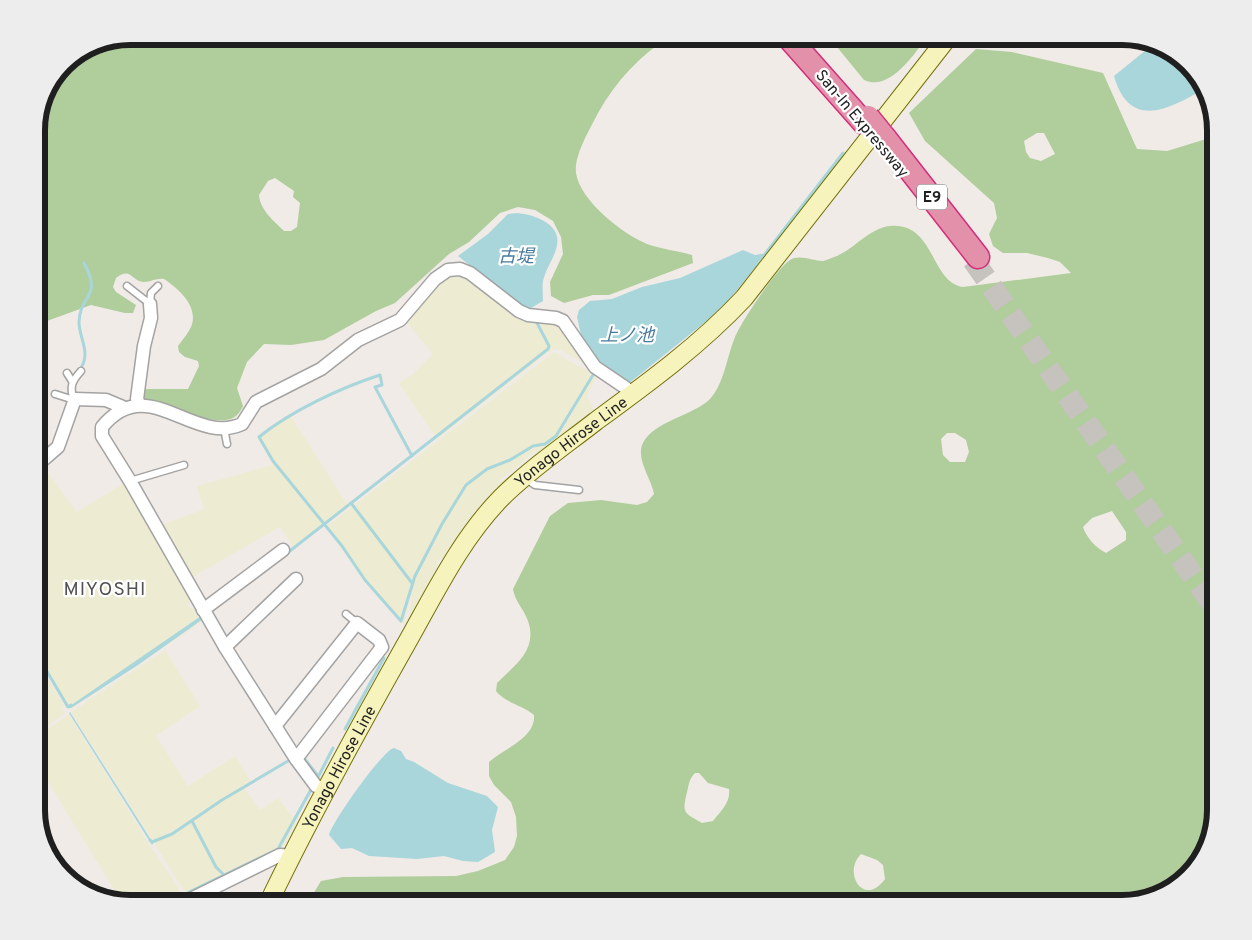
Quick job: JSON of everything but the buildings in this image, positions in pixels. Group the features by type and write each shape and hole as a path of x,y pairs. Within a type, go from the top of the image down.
{"highway":[{"name":"San-In Expressway","path":"795,45 866,120"},
{"name":"San-In Expressway","path":"804,45 976,258"}],"main road":[{"name":"Yonago Hirose Line","path":"272,895 327,789 451,565 487,514 524,478 714,329 744,298 942,45"}],"street":[{"path":"327,789 316,786 296,759 224,647 130,481 102,436 101,431 114,414 139,404 209,426 224,428 242,424 256,402 321,369 358,340 400,320 435,279 448,270 455,269 464,270 475,277 518,311 528,315 556,318 563,321 592,365 599,372 626,388 631,394"},
{"path":"139,404 137,399 144,346 151,318 150,304"},
{"path":"45,458 58,447 74,400 79,398 106,400 125,408"},
{"path":"203,610 283,550"},
{"path":"224,647 296,579"},
{"path":"275,726 358,623 379,640 382,647 296,759"},
{"path":"196,895 280,855 291,856"}],"lane":[{"path":"127,286 150,304"},
{"path":"150,304 150,293 158,286"},
{"path":"72,381 81,371"},
{"path":"67,373 72,381 71,393 74,400"},
{"path":"55,394 74,400"},
{"path":"224,428 227,444"},
{"path":"130,481 184,465"},
{"path":"524,478 535,485 578,490"},
{"path":"346,614 358,623"}],"green space":[{"path":"130,45 658,45 639,60 605,101 583,142 577,158 576,173 585,195 615,225 647,244 692,255 693,263 609,295 593,295 564,303 551,296 550,282 563,254 561,237 553,221 535,210 518,207 500,213 469,242 449,254 395,303 376,311 324,340 291,345 264,344 247,362 237,388 243,406 235,417 226,420 208,419 186,414 143,399 144,390 147,389 188,389 199,366 198,361 185,357 179,352 178,346 189,331 193,321 193,314 187,300 176,288 164,279 144,282 125,274 116,278 113,287 116,292 136,305 133,313 91,305 45,322 45,124 51,97 59,83 83,59 97,51","holes":["275,178 294,191 293,197 300,203 297,227 291,231 284,231 262,206 259,195 268,181"]},
{"path":"835,45 921,45 908,61 892,76 883,81 864,80"},
{"path":"976,49 1012,52 1103,73 1137,149 1167,151 1207,139 1207,810 1202,837 1198,848 1189,862 1174,877 1160,886 1139,893 1122,895 312,895 321,881 343,877 456,876 478,871 505,860 514,847 517,836 516,817 511,802 494,785 489,776 489,762 524,737 530,730 534,715 504,698 496,691 497,683 523,656 530,640 528,621 513,589 550,516 568,503 601,500 637,505 647,502 654,494 642,462 641,449 643,443 655,430 702,405 714,394 722,378 739,329 768,284 790,260 806,258 819,261 826,260 844,252 876,230 890,226 905,227 916,233 924,242 944,275 952,283 963,287 1071,273 1060,262 1027,253 1003,253 993,246 989,234 997,218 994,203 925,141 909,113","holes":["1037,133 1044,133 1055,154 1041,161 1030,158 1026,152 1024,141","947,433 955,433 966,440 969,452 965,462 950,462 943,455 941,439","1112,511 1126,532 1126,540 1106,553 1095,545 1083,527 1092,518","695,773 699,773 708,783 729,789 727,802 713,821 702,823 686,811 685,799 689,784","861,854 877,860 883,865 885,879 877,887 870,890 863,889 855,878 856,862"]},
{"path":"455,272 556,321 589,367 560,349 551,350 437,439 399,383 412,375 433,354 404,319 433,284"},
{"path":"554,352 578,366 598,374 587,396 594,411 523,467 536,452 535,450 521,464 499,480 500,482 517,471 486,502 461,532 447,555 438,560 433,579 408,622 412,596 410,595 404,625 364,580 326,527"},
{"path":"290,415 349,507 294,548 280,527 189,579 159,526 204,509 197,486 273,465 257,437"},
{"path":"45,469 77,512 126,482 192,600 187,604 190,609 196,607 204,620 71,709 67,709 45,671"},
{"path":"165,650 200,706 156,736 188,786 235,756 252,783 244,788 260,810 278,798 297,822 280,853 192,895 187,895 71,712"},
{"path":"45,674 64,706 62,707 65,713 45,727"},
{"path":"69,714 183,895 116,893 45,777 45,731"}],"water":[{"path":"1147,49 1164,56 1174,63 1189,78 1198,92 1166,108 1141,110 1130,104 1121,93 1114,76"},
{"name":"古堤","path":"508,214 530,215 538,218 551,227 556,234 556,249 543,281 543,301 531,308 522,307 458,256 488,234"},
{"name":"上ノ池","path":"743,250 755,255 767,253 729,300 709,319 628,384 599,364 581,335 577,317 579,310 590,301 612,299 642,287 680,278"},
{"path":"201,616 203,619 138,665 71,708 67,708"},
{"path":"69,713 153,843 152,845"},
{"path":"394,748 401,751 406,759 448,783 487,796 498,807 492,830 495,852 478,862 463,861 444,856 417,859 369,856 352,848 341,849 329,835 332,828 369,773"}],"waterway":[{"path":"765,254 843,153"},
{"path":"81,368 84,362 85,351 79,328 80,313 91,289 89,274 84,263"},
{"path":"286,554 548,349 549,346 536,321"},
{"path":"412,456 375,387 382,385 380,375 316,401 286,418 259,437 273,461 342,546 365,580 401,621 415,576 442,524 466,485 487,469 510,460 533,446 545,444 556,436 596,370"},
{"path":"351,503 412,583"},
{"path":"345,729 384,658"},
{"path":"45,668 68,707 71,705"},
{"path":"316,781 333,748"},
{"path":"304,758 318,776"},
{"path":"150,840 152,842 172,834 222,800 288,761"},
{"path":"187,893 278,849 313,786"},
{"path":"192,821 216,867 223,874"}],"tunnel":[{"path":"973,260 1207,596"}],"district":[{"name":"MIYOSHI","path":"105,588"}]}
